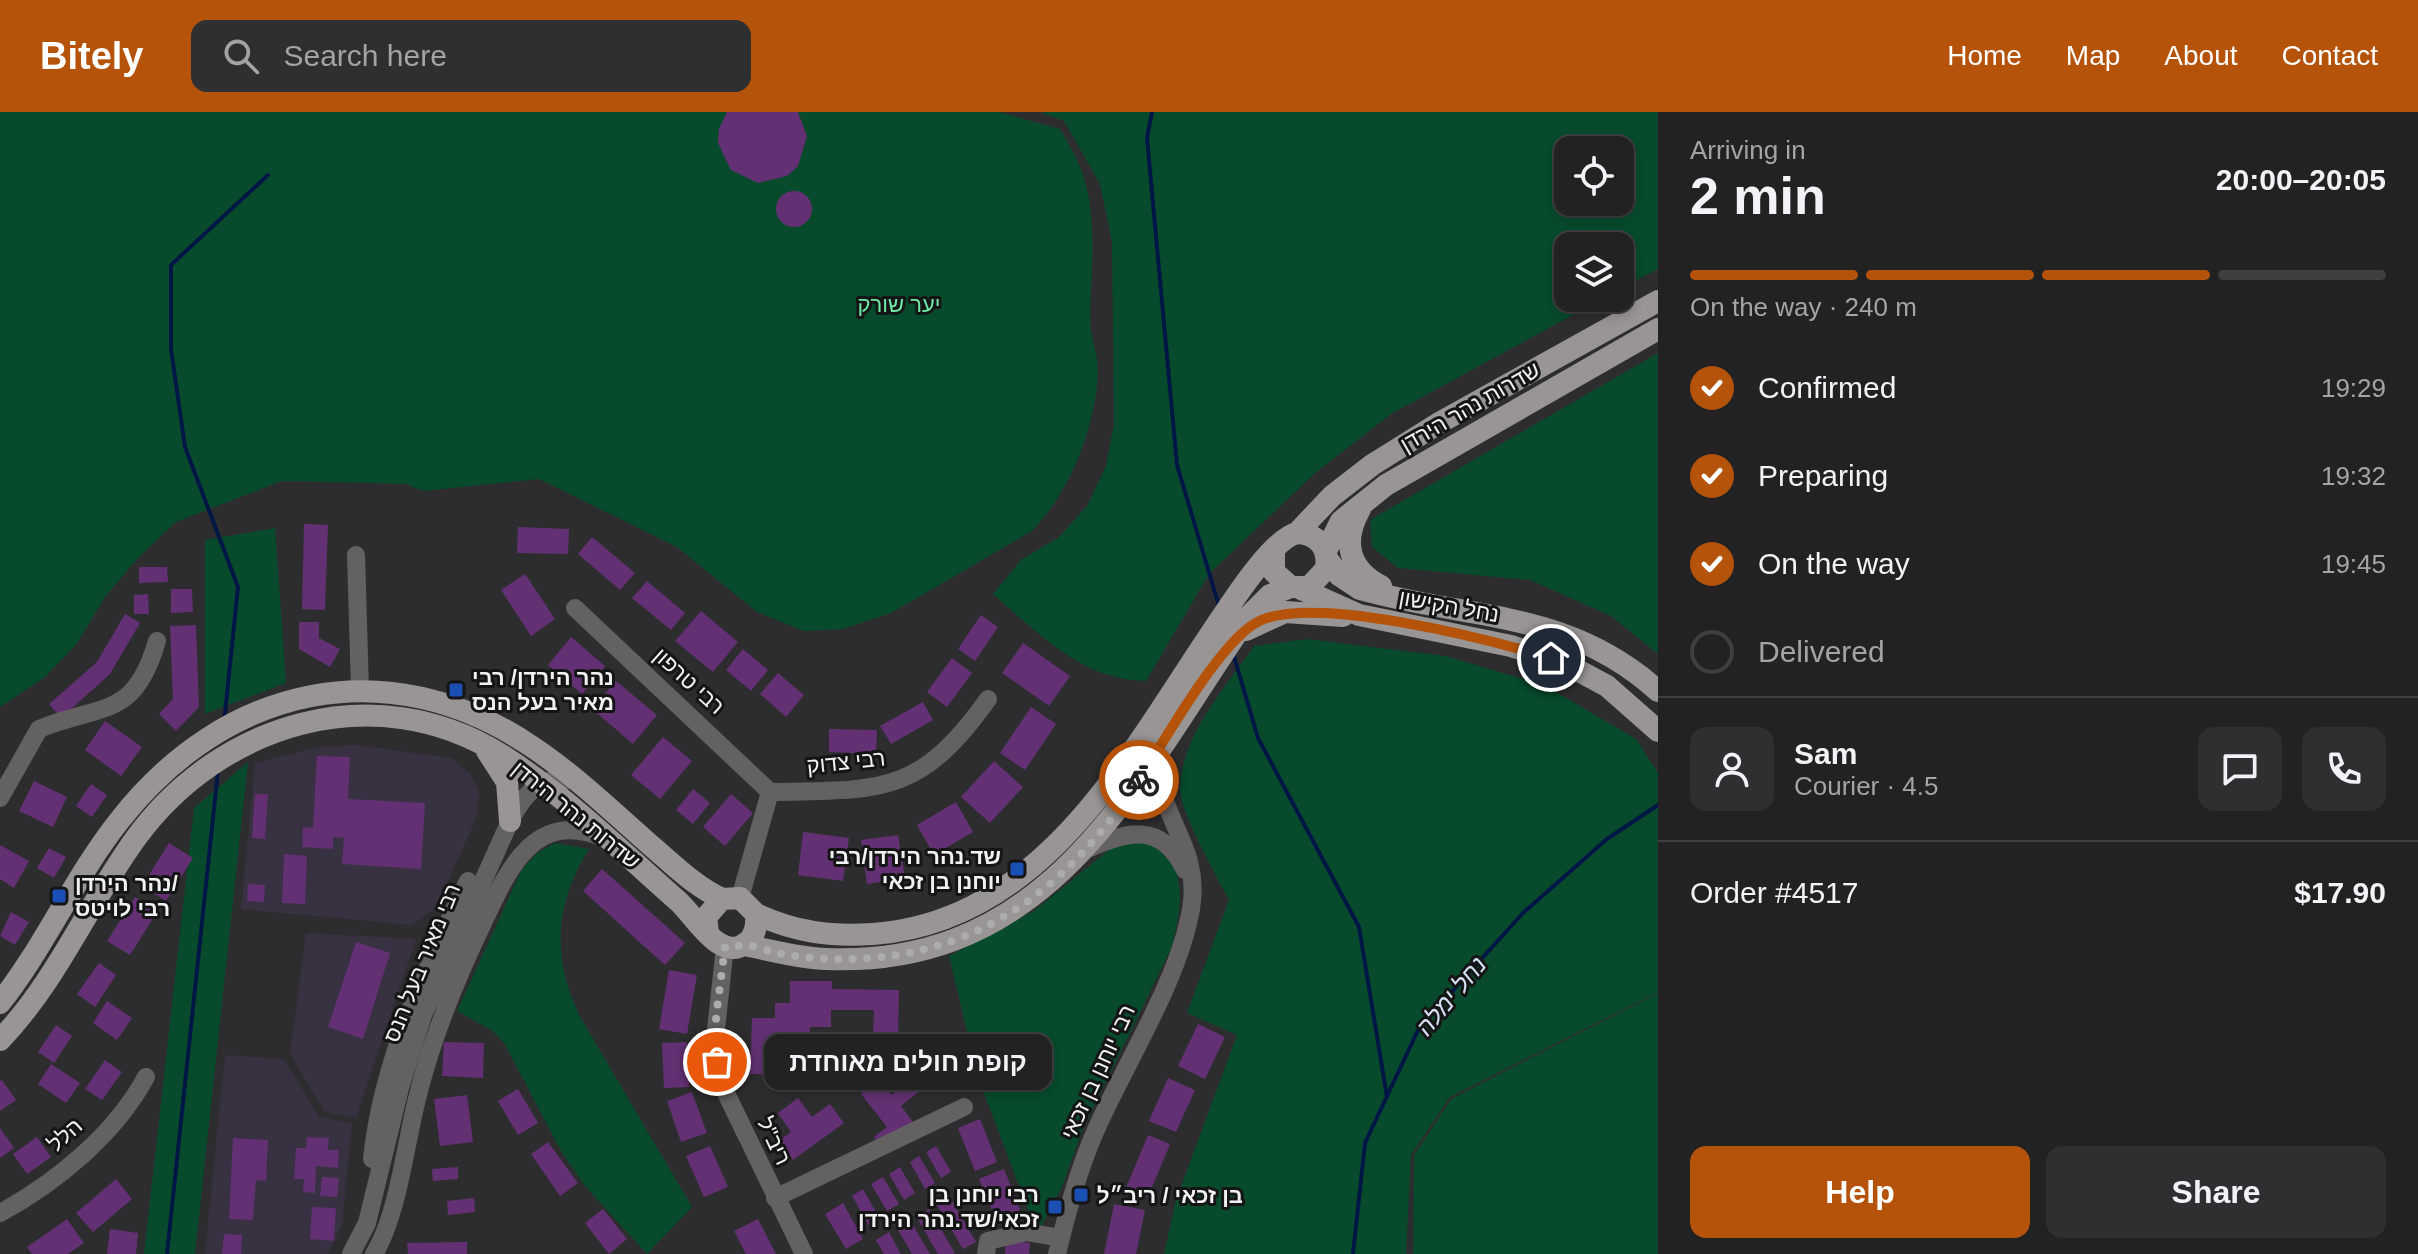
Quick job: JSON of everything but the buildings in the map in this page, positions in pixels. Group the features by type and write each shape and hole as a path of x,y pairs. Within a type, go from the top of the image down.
{"main road":[{"name":"שדרות נהר הירדן","path":"1297,533 1346,484 1401,446 1658,301"},
{"name":"שדרות נהר הירדן","path":"1327,556 1341,521 1368,498 1451,445 1658,329"},
{"path":"1368,498 1352,525 1350,556 1362,575 1407,599"},
{"path":"725,942 753,936 739,904 706,917 725,942 798,956 852,959 912,954 945,945 1003,919 1030,901 1106,827 1230,643 1262,602 1270,595 1296,588 1317,583 1327,556 1314,537 1297,533 1283,538 1274,550 1274,572 1296,588 1359,615 1407,625"},
{"name":"שדרות נהר הירדן","path":"0,1003 55,924 116,824 173,762 219,730 263,709 313,695 360,690 448,703 483,718 522,740 576,781 694,883 792,929 827,935 908,930 966,911 1016,881 1043,859 1087,812 1234,599 1274,550"},
{"name":"נחל הקישון","path":"1327,556 1339,575 1360,589 1493,613 1561,631 1623,662 1658,691"},
{"path":"1230,643 1253,624 1285,612 1319,612 1407,625"},
{"name":"נחל הקישון","path":"1407,625 1511,646 1568,665 1607,686 1658,731"},
{"name":"שדרות נהר הירדן","path":"0,1040 41,988 136,838 168,800 220,758 290,725 347,715 371,714 428,724 481,744 541,782 725,942"},
{"path":"481,744 507,782 509,824"}],"street":[{"path":"356,555 360,690"},
{"name":"רבי טרפון","path":"575,608 770,792"},
{"path":"0,798 39,729 94,714 121,702 139,686 157,641"},
{"name":"רבי צדוק","path":"770,792 847,790 886,785 923,770 949,750 988,699"},
{"name":"רבי יוחנן בן זכאי","path":"1059,1246 1094,1133 1177,955 1190,912 1191,864 1159,788 1162,745"},
{"path":"541,782 563,778 576,781"},
{"name":"רבי מאיר בעל הנס","path":"351,1254 362,1238 400,1088 423,1015 448,953 509,824 525,795 541,782"},
{"path":"739,904 770,792"},
{"name":"רבי מאיר בעל הנס","path":"374,1254 385,1229 418,1093 440,1022 507,874 526,849 547,834 570,829 607,839"},
{"name":"רבי יוחנן בן זכאי","path":"1085,850 1135,833 1159,839 1169,845 1185,868 1190,912"},
{"name":"ריב\"ל","path":"725,942 716,1017 717,1062 741,1130 804,1254"},
{"name":"הלל","path":"0,1213 79,1158 132,1103 146,1077"},
{"path":"775,1198 964,1107"},
{"path":"986,1254 988,1241 1026,1232 1059,1246"}],"shaded area":[{"path":"356,745 451,758 470,774 479,790 477,816 437,906 412,925 241,909 255,763 320,747"},
{"path":"306,933 416,939 356,1118 325,1112 290,1054"},
{"path":"225,1055 284,1059 319,1117 352,1123 342,1224 328,1254 205,1254"}],"green space":[{"name":"יער שורק","path":"0,112 999,112 1060,129 1086,184 1092,222 1090,318 1098,372 1086,436 1069,478 1032,531 891,613 843,629 804,631 757,612 677,547 539,479 423,491 406,484 282,481 176,522 137,559 105,597 76,645 45,677 0,707"},
{"path":"1040,112 1658,112 1658,269 1634,282 1634,232 1554,232 1554,312 1578,312 1391,414 1314,474 1209,574 1146,681 1123,679 1082,664 1063,652 993,594 1022,559 1058,538 1087,506 1106,466 1114,424 1112,242 1100,184 1064,121"},
{"path":"1658,353 1658,654 1611,616 1530,580 1398,568 1372,547 1370,520"},
{"path":"275,528 286,683 205,714 205,540"},
{"path":"1307,639 1445,656 1544,685 1636,739 1658,773 1658,992 1450,1097 1411,1155 1406,1254 1164,1254 1176,1200 1237,1035 1187,1013 1229,900 1185,811 1180,787 1183,767 1207,712 1254,646"},
{"path":"248,762 195,1254 144,1254 194,808"},
{"path":"1139,840 1168,858 1175,870 1180,899 1171,949 1083,1128 1062,1187 1037,1234 978,1077 949,956 1034,911 1115,845"},
{"path":"555,843 589,849 577,870 563,911 561,951 570,993 579,1015 692,1207 647,1254 585,1186 561,1151 504,1043 493,1031 457,1011 522,869 537,853"},
{"path":"1658,993 1658,1254 1413,1254 1414,1155 1451,1099"}],"waterway":[{"path":"1152,112 1147,138 1177,465 1219,606"},
{"path":"224,723 238,587 185,447 171,349 171,265 268,175"},
{"path":"1233,653 1258,738 1359,927 1387,1097"},
{"path":"167,1254 218,771"},
{"name":"נחל ימלה","path":"1353,1254 1365,1143 1419,1028 1523,913 1607,839 1658,805"}],"way so far":[{"path":"717,1062 716,1017 725,947 743,945 798,956 852,959 912,954 976,933 1030,901 1059,877 1106,827 1139,780"}],"place":[{"name":"נהר הירדן/ רבי מאיר בעל הנס","path":"456,690"},
{"name":"שד.נהר הירדן/רבי יוחנן בן זכאי","path":"1017,869"},
{"name":"נהר הירדן/ רבי לויטס","path":"59,896"},
{"name":"קופת חולים מאוחדת","path":"717,1062"},
{"name":"בן זכאי / ריב״ל","path":"1081,1195"},
{"name":"רבי יוחנן בן זכאי/שד.נהר הירדן","path":"1055,1207"}],"route":[{"path":"1139,780 1230,643 1253,624 1275,614 1319,612 1407,625 1511,646 1551,658"}]}
